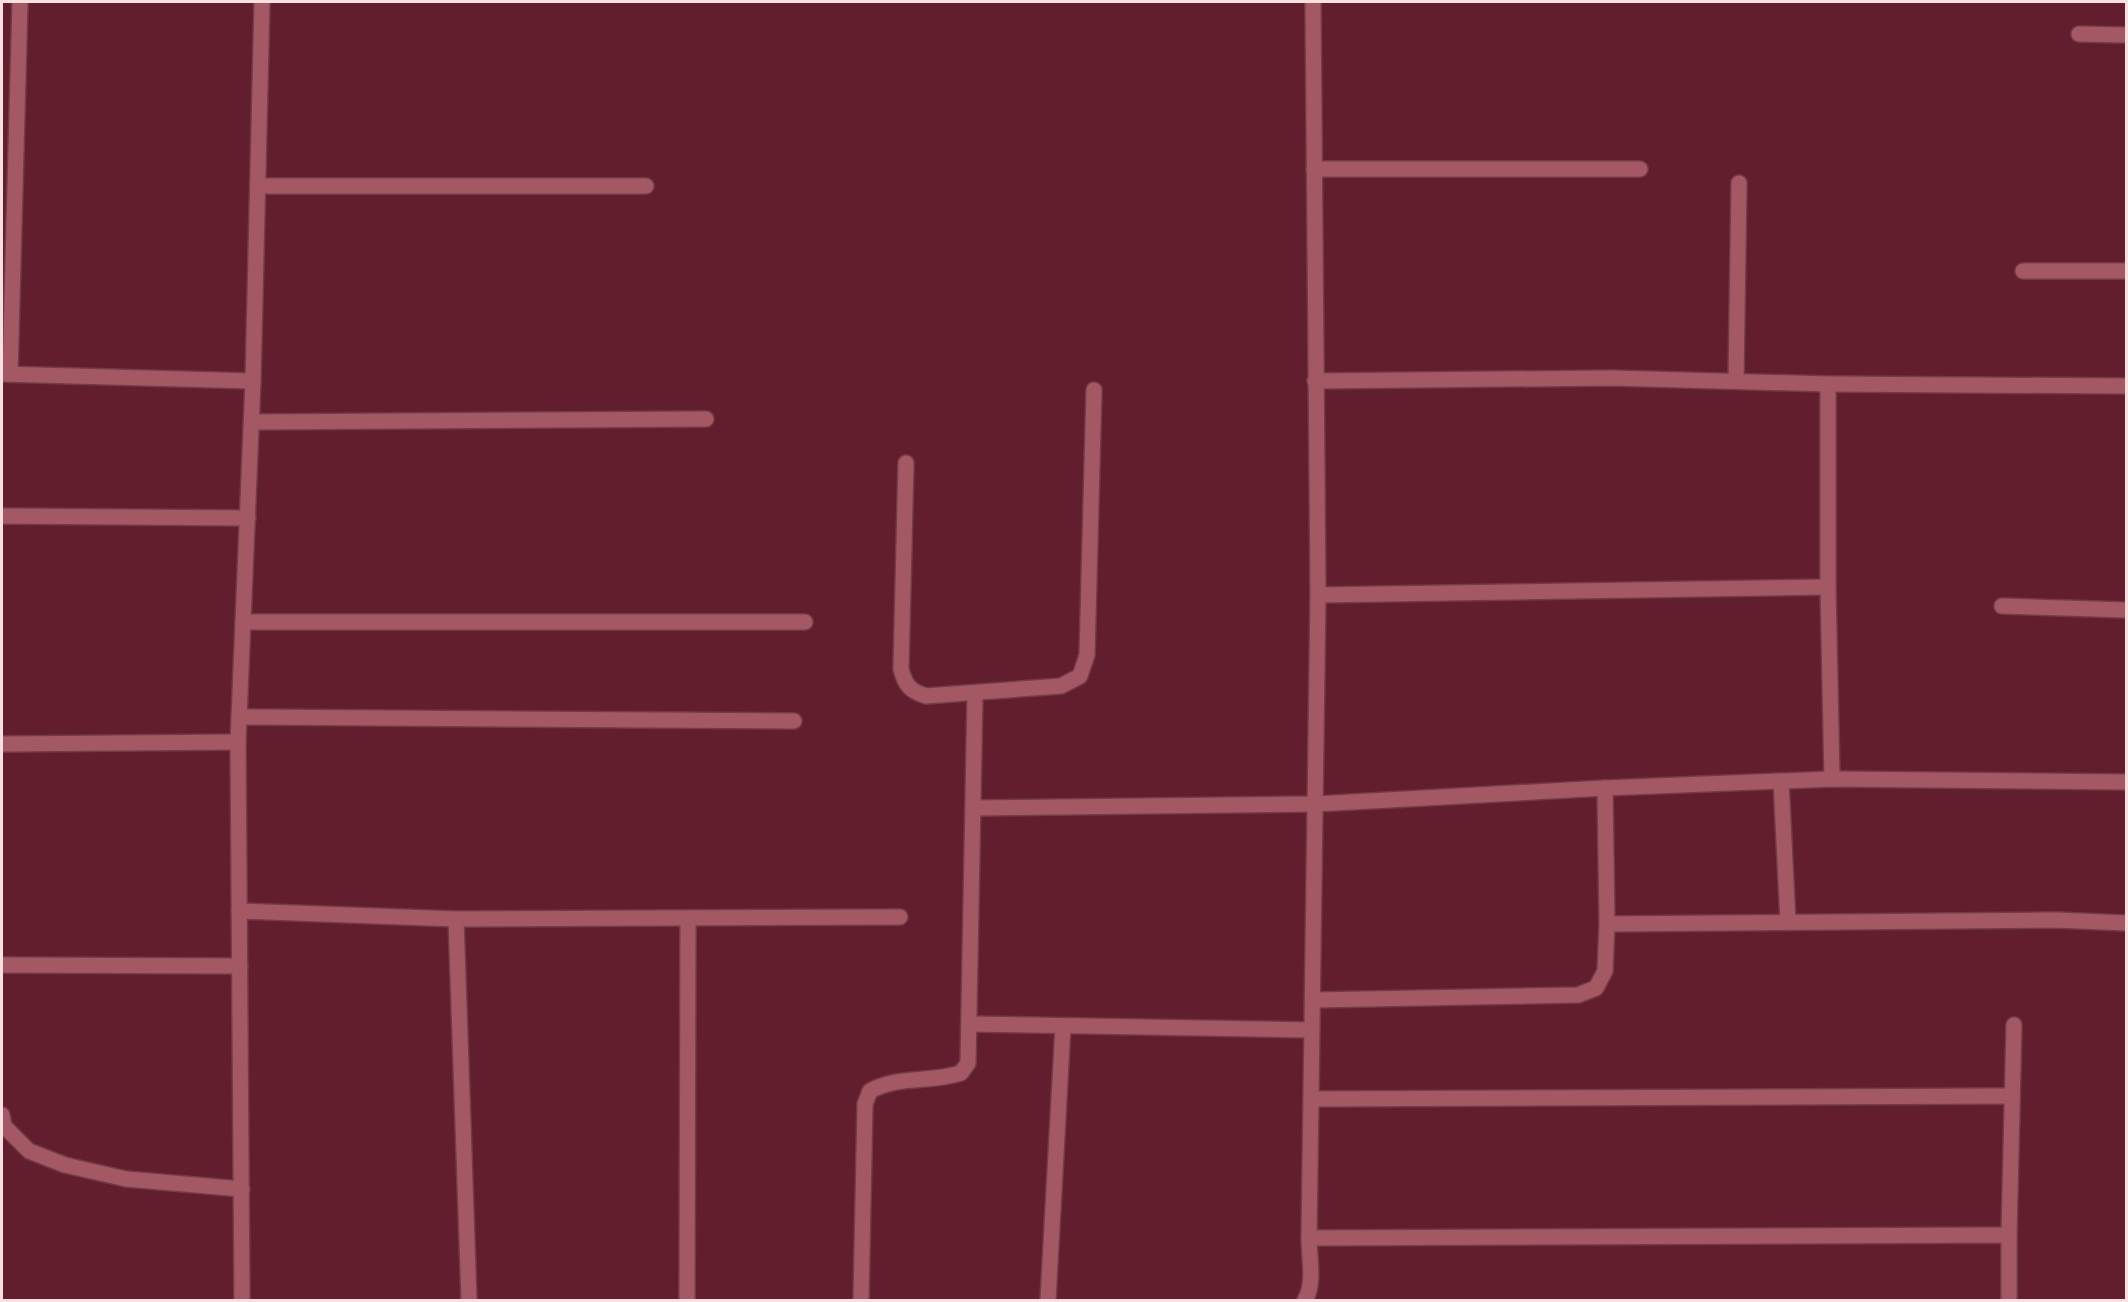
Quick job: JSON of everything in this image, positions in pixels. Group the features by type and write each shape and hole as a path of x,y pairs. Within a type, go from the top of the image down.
{"street":[{"path":"20,2 6,374 253,381"},
{"path":"242,1300 238,742 252,422 262,2"},
{"path":"1305,1300 1309,1295 1318,595 1313,2"},
{"path":"2079,34 2127,35"},
{"path":"1314,169 1640,169"},
{"path":"1736,381 1739,183"},
{"path":"258,186 646,186"},
{"path":"2023,271 2127,271"},
{"path":"1315,381 1612,378 1828,384 2127,386"},
{"path":"1828,384 1828,587 1832,779"},
{"path":"906,464 901,669 904,683 913,692 926,696 1061,686 1080,676 1087,655 1094,390"},
{"path":"252,422 706,419"},
{"path":"2,516 248,518"},
{"path":"1318,595 1828,587"},
{"path":"2002,606 2127,610"},
{"path":"243,622 806,622"},
{"path":"861,1300 865,1104 870,1091 886,1083 949,1077 962,1073 968,1063 975,694"},
{"path":"239,717 794,721"},
{"path":"2,744 238,742"},
{"path":"973,808 1316,804 1605,788 1832,779 2127,782"},
{"path":"1781,781 1788,921"},
{"path":"1313,1000 1578,995 1596,988 1605,971 1607,924 1605,788"},
{"path":"239,911 456,919 900,917"},
{"path":"456,919 469,1300"},
{"path":"687,1300 688,919"},
{"path":"1607,924 2056,920 2127,923"},
{"path":"2,965 240,966"},
{"path":"969,1024 1312,1030"},
{"path":"2008,1300 2014,1025"},
{"path":"1047,1300 1063,1026"},
{"path":"1311,1099 2012,1096"},
{"path":"2,1115 4,1126 29,1151 64,1165 126,1179 242,1189"},
{"path":"1309,1238 2009,1235"}]}
